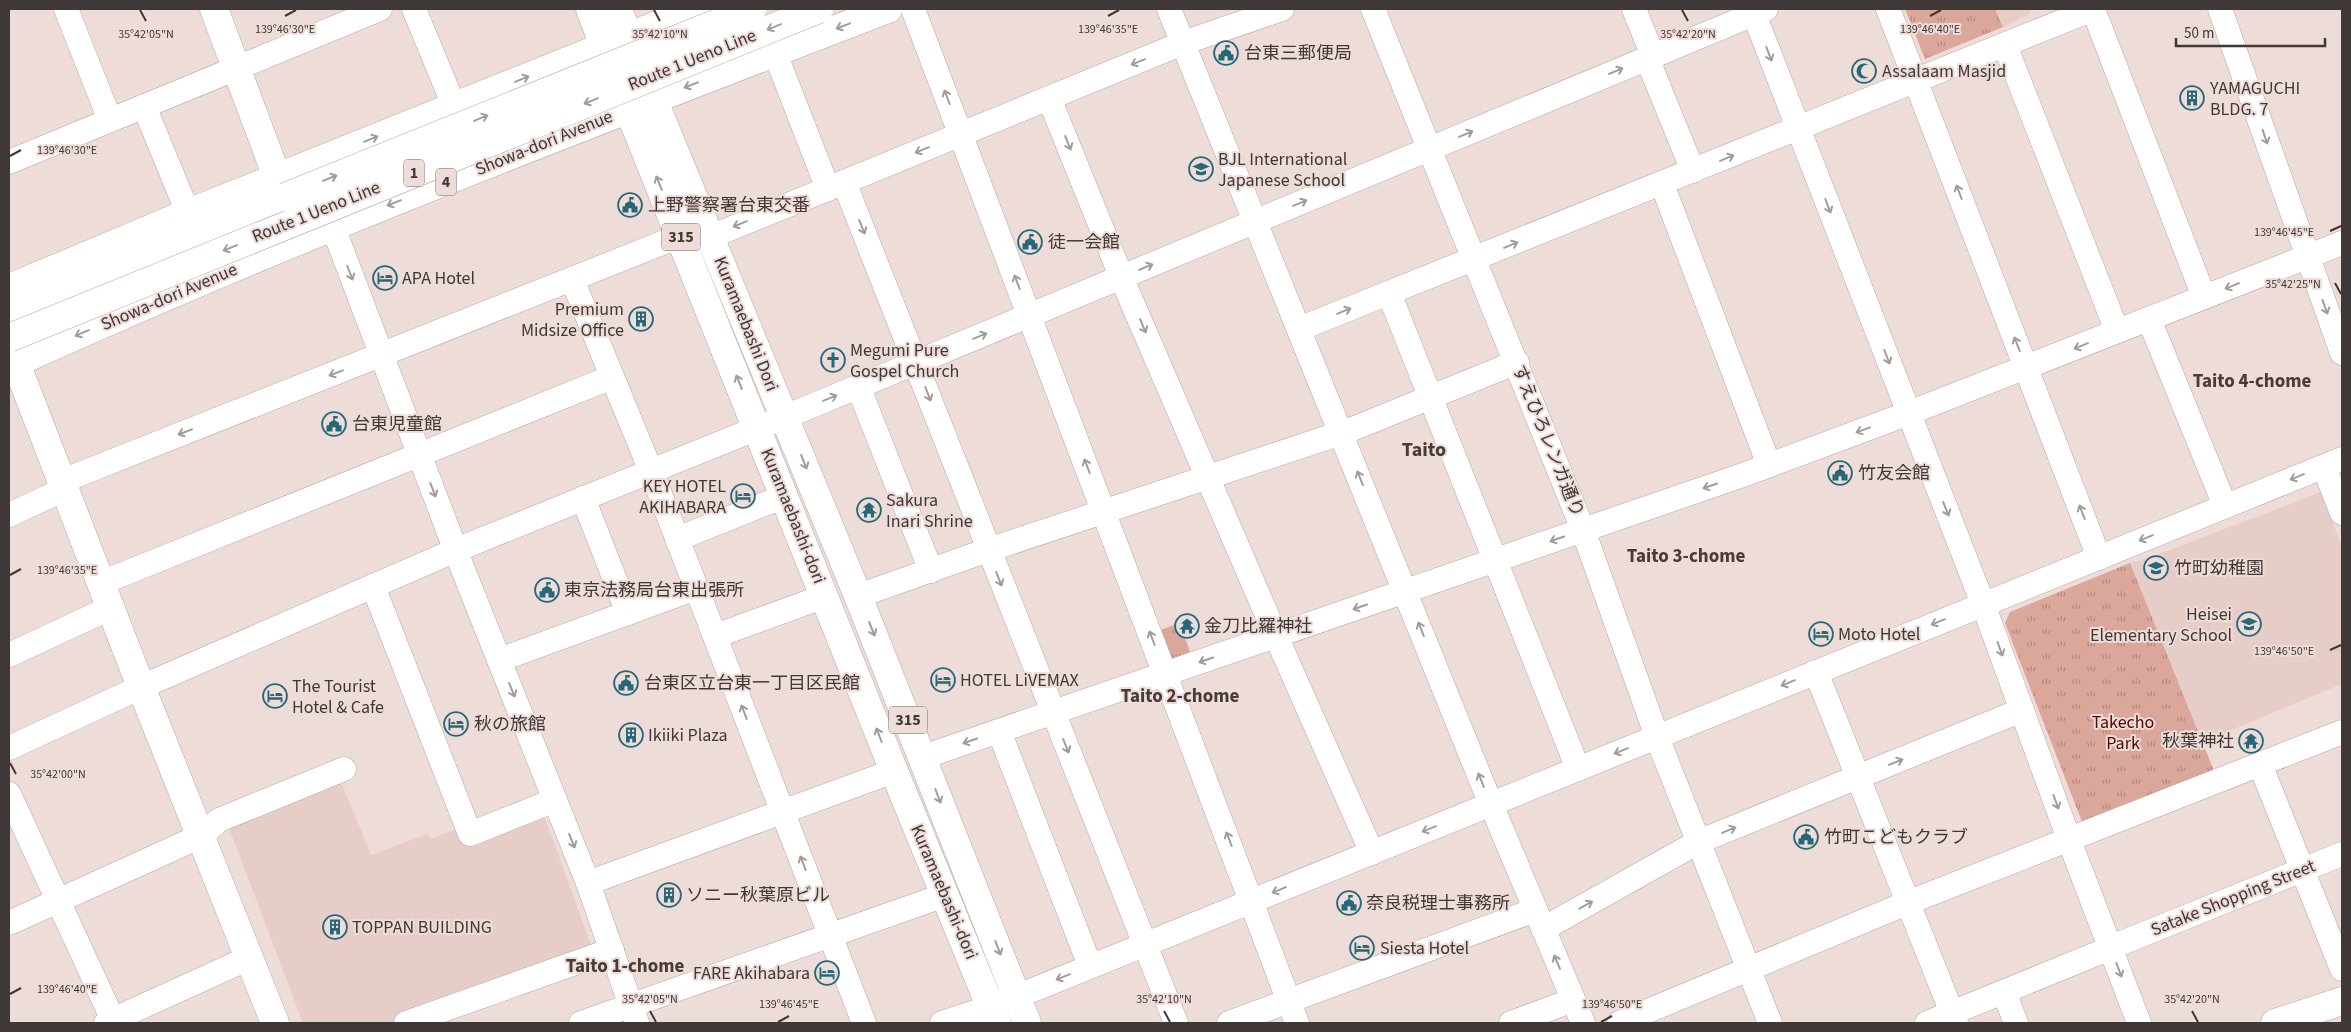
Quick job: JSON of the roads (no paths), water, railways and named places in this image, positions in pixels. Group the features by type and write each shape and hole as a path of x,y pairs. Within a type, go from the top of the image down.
{"main road":[{"path":"214,9 277,177"},
{"name":"Kuramaebashi-dori","path":"590,9 616,41 641,104 680,236 894,771 994,1015"},
{"name":"Kuramaebashi-dori","path":"616,41 618,9"},
{"path":"9,288 188,213 697,9"},
{"name":"Route 1 Ueno Line","path":"9,312 285,197 752,9"},
{"name":"Route 1 Ueno Line","path":"10,352 819,9"},
{"name":"Showa-dori Avenue","path":"10,352 888,9"},
{"name":"Kuramaebashi Dori","path":"641,104 710,237 785,417"},
{"path":"10,352 275,1023"},
{"name":"Kuramaebashi-dori","path":"785,417 923,757 1027,1023"},
{"path":"2275,1023 2342,1001"}],"street":[{"path":"66,9 110,120"},
{"path":"414,9 454,106"},
{"path":"913,9 1297,1023"},
{"path":"1169,9 1491,805 1582,1023"},
{"path":"710,237 1183,43 1282,9"},
{"name":"すえひろレンガ通り","path":"1373,9 1517,362 1583,530 1657,737 1770,1023"},
{"path":"1634,9 1653,56 1652,68 1693,172"},
{"path":"1888,9 2099,558"},
{"path":"1299,330 1798,130 2093,9 2204,297"},
{"path":"2220,9 2306,257 2342,354"},
{"path":"9,162 372,10"},
{"path":"9,748 141,687 456,550 785,417 1255,222 1653,56 1757,10 1798,130 1983,604 2069,840 2139,1023"},
{"path":"2005,45 2117,331"},
{"path":"775,53 916,362 1052,713 1176,1023"},
{"path":"1049,98 1122,277 1276,636 1372,853"},
{"path":"144,106 188,213"},
{"path":"1662,184 1768,465"},
{"path":"333,227 456,550 588,883 634,1015"},
{"path":"9,514 50,496 81,474 680,236"},
{"path":"923,757 1406,592 1768,465 1909,413 2342,242"},
{"path":"572,279 651,471 864,1023"},
{"path":"1389,293 1578,769"},
{"path":"2149,319 2225,506"},
{"path":"858,596 988,550 1341,434 1517,362"},
{"path":"101,583 612,377"},
{"path":"858,386 931,571"},
{"path":"942,1023 994,1015 1017,996 2333,463 2342,513"},
{"path":"677,540 785,496"},
{"path":"583,498 628,613"},
{"path":"373,586 470,834 555,800"},
{"path":"499,660 696,588"},
{"path":"715,636 824,596"},
{"path":"9,655 110,608"},
{"path":"1816,672 1954,1018"},
{"path":"1228,1023 1288,1000 1539,920 1698,842 2022,710"},
{"path":"999,731 1090,966"},
{"path":"1619,1023 1907,904 2342,732"},
{"path":"2260,764 2342,969"},
{"path":"9,923 201,836 219,820 344,769"},
{"path":"588,883 894,771"},
{"path":"9,794 58,900 109,1022 249,958"},
{"name":"Satake Shopping Street","path":"2124,942 2342,854"},
{"path":"581,1023 634,1015 831,935 945,895"},
{"path":"406,1023 612,950"},
{"path":"1927,1023 1954,1018 2004,992 2101,952"},
{"path":"2004,992 2016,1023"},
{"path":"1511,1023 1573,1000"}],"place":[{"name":"台東三郵便局","path":"1226,53"},
{"name":"Assalaam Masjid","path":"1864,71"},
{"name":"YAMAGUCHI BLDG. 7","path":"2192,98"},
{"name":"BJL International Japanese School","path":"1201,169"},
{"name":"上野警察署台東交番","path":"630,205"},
{"name":"徒一会館","path":"1030,242"},
{"name":"APA Hotel","path":"385,278"},
{"name":"Premium Midsize Office","path":"641,319"},
{"name":"Megumi Pure Gospel Church","path":"833,360"},
{"name":"台東児童館","path":"334,424"},
{"name":"竹友会館","path":"1840,473"},
{"name":"KEY HOTEL AKIHABARA","path":"743,496"},
{"name":"Sakura Inari Shrine","path":"869,510"},
{"name":"竹町幼稚園","path":"2156,568"},
{"name":"東京法務局台東出張所","path":"547,590"},
{"name":"Heisei Elementary School","path":"2249,624"},
{"name":"金刀比羅神社","path":"1187,626"},
{"name":"Moto Hotel","path":"1821,634"},
{"name":"HOTEL LiVEMAX","path":"943,680"},
{"name":"台東区立台東一丁目区民館","path":"626,683"},
{"name":"The Tourist Hotel & Cafe","path":"275,696"},
{"name":"秋の旅館","path":"456,724"},
{"name":"Ikiiki Plaza","path":"631,735"},
{"name":"秋葉神社","path":"2251,741"},
{"name":"竹町こどもクラブ","path":"1806,837"},
{"name":"ソニー秋葉原ビル","path":"669,895"},
{"name":"奈良税理士事務所","path":"1349,903"},
{"name":"TOPPAN BUILDING","path":"335,927"},
{"name":"Siesta Hotel","path":"1362,948"},
{"name":"FARE Akihabara","path":"827,973"}],"district":[{"name":"Taito 4-chome","path":"2252,381"},
{"name":"Taito","path":"1424,450"},
{"name":"Taito 3-chome","path":"1686,556"},
{"name":"Taito 2-chome","path":"1180,696"},
{"name":"Taito 1-chome","path":"625,966"}],"park label":[{"name":"Takecho Park","path":"2123,732"}]}
